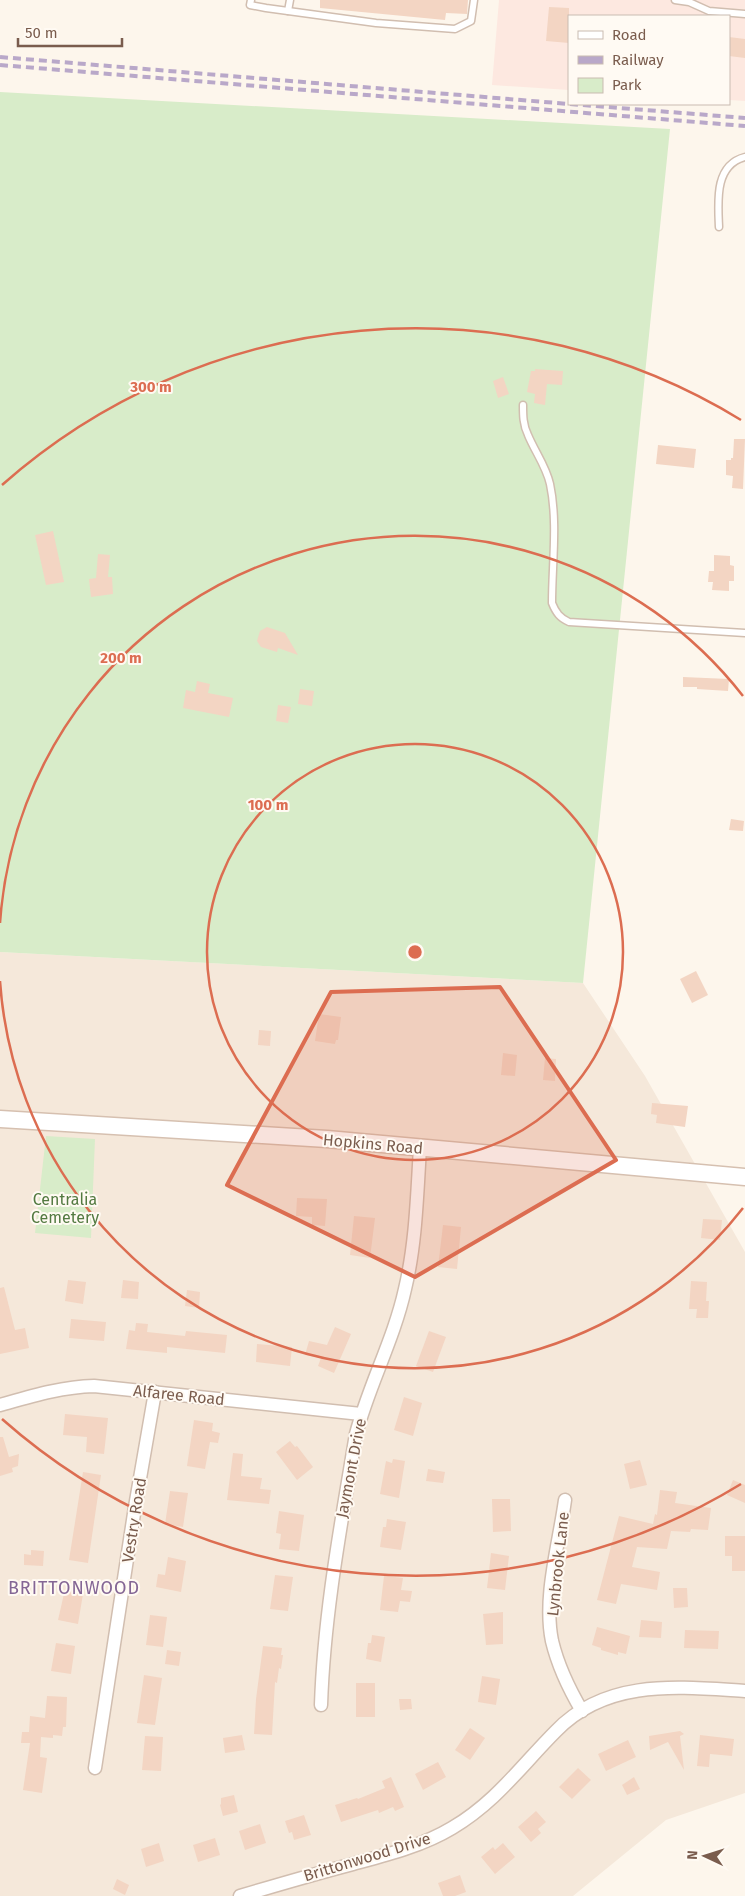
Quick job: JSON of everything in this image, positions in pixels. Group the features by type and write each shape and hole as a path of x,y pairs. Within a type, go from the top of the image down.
{"main road":[{"name":"Hopkins Road","path":"0,1119 307,1138 745,1177"}],"street":[{"name":"Jaymont Drive","path":"321,1705 322,1657 331,1588 356,1434 361,1414 395,1325 405,1289 413,1238 420,1148"},
{"name":"Alfaree Road","path":"0,1405 47,1391 70,1387 94,1386 361,1414"},
{"name":"Vestry Road","path":"95,1768 135,1507 155,1392"},
{"name":"Lynbrook Lane","path":"565,1500 552,1588 550,1612 552,1640 560,1669 570,1692 582,1711"},
{"name":"Brittonwood Drive","path":"240,1896 384,1855 425,1842 450,1830 492,1800 558,1729 582,1711 601,1701 622,1693 646,1688 669,1687 745,1691"}],"lane":[{"path":"251,0 250,5 288,11 376,23 455,29 472,21 474,0"},
{"path":"288,11 290,0"},
{"path":"675,0 689,2 709,12 745,14"},
{"path":"719,227 720,181 732,163 745,157"},
{"path":"522,405 527,435 542,462 550,482 553,506 552,603 555,612 569,622 745,634"}],"highlighted area":[{"path":"500,987 616,1160 415,1277 227,1185 331,992"}],"shaded area":[{"path":"499,0 745,0 745,101 730,100 730,15 568,15 568,90 492,85"},
{"path":"0,952 583,983 645,1076 745,1252 745,1793 666,1820 573,1896 0,1896"}],"green space":[{"path":"0,92 670,129 583,983 0,952"},
{"name":"Centralia Cemetery","path":"46,1136 95,1139 91,1238 35,1233"}],"building":[{"path":"320,0 468,0 467,14 446,13 445,20 320,8"},
{"path":"549,7 569,8 568,43 546,41"},
{"path":"730,37 745,39 745,58 730,56"},
{"path":"535,369 563,371 562,385 547,384 545,405 534,403 535,394 527,392 531,371 535,371"},
{"path":"503,377 509,394 498,398 493,381"},
{"path":"734,439 745,439 743,489 732,488 733,476 726,475 726,460 733,458"},
{"path":"658,445 696,449 694,468 656,464"},
{"path":"53,531 64,582 46,585 35,535"},
{"path":"98,554 110,555 108,577 112,577 113,594 91,597 89,579 96,578"},
{"path":"714,555 730,556 730,565 734,566 734,581 729,581 729,591 712,590 713,582 708,582 709,571 714,571"},
{"path":"267,627 285,633 298,655 278,648 277,652 261,647 257,641 260,631"},
{"path":"683,677 729,679 728,691 683,687"},
{"path":"197,681 210,684 208,693 233,698 229,717 183,708 186,690 195,692"},
{"path":"300,689 314,691 312,706 298,704"},
{"path":"278,705 291,707 288,723 276,721"},
{"path":"731,819 744,821 743,831 729,830"},
{"path":"696,971 708,995 692,1003 680,979"},
{"path":"319,1014 341,1017 338,1040 336,1040 335,1044 315,1041"},
{"path":"259,1030 271,1031 270,1046 258,1045"},
{"path":"503,1053 517,1055 515,1076 501,1075"},
{"path":"545,1058 556,1059 555,1081 543,1080"},
{"path":"652,1103 688,1106 685,1127 656,1123 657,1115 651,1114"},
{"path":"297,1198 327,1199 325,1226 312,1225 312,1217 296,1216"},
{"path":"354,1216 375,1218 370,1258 350,1255"},
{"path":"703,1219 722,1220 720,1240 701,1238"},
{"path":"443,1225 461,1227 457,1269 438,1267"},
{"path":"68,1280 86,1282 83,1304 65,1301"},
{"path":"123,1280 139,1282 138,1299 121,1298"},
{"path":"691,1281 707,1282 706,1301 709,1301 708,1318 696,1318 697,1309 689,1309"},
{"path":"4,1287 15,1330 25,1328 29,1348 0,1354 0,1288"},
{"path":"187,1290 200,1292 199,1308 185,1306"},
{"path":"71,1319 106,1322 104,1341 69,1338"},
{"path":"136,1323 148,1324 147,1332 185,1336 186,1331 227,1335 225,1353 167,1347 167,1353 126,1349 129,1330 135,1331"},
{"path":"335,1327 351,1334 334,1373 318,1366 321,1358 305,1355 309,1341 327,1345"},
{"path":"429,1331 446,1337 433,1372 416,1366"},
{"path":"257,1344 292,1347 290,1366 256,1362"},
{"path":"404,1397 422,1403 413,1436 394,1430"},
{"path":"65,1414 108,1418 104,1454 86,1452 87,1437 63,1435"},
{"path":"194,1420 213,1423 212,1431 220,1433 218,1443 210,1442 205,1469 187,1466"},
{"path":"0,1437 3,1437 9,1457 19,1454 18,1466 12,1468 13,1472 0,1476"},
{"path":"290,1441 295,1447 297,1446 313,1467 297,1480 276,1452"},
{"path":"233,1453 243,1454 241,1476 262,1478 260,1489 271,1490 269,1504 227,1500"},
{"path":"393,1459 405,1461 399,1498 380,1494 386,1461 392,1463"},
{"path":"640,1460 647,1485 630,1489 624,1464"},
{"path":"428,1469 445,1472 443,1483 426,1481"},
{"path":"83,1472 101,1475 88,1563 69,1560"},
{"path":"733,1480 745,1485 745,1503 727,1495"},
{"path":"660,1490 677,1492 675,1503 711,1508 708,1530 691,1529 690,1532 671,1531 667,1549 637,1547 632,1567 660,1572 657,1590 621,1584 616,1604 597,1600 619,1516 653,1524 655,1514 657,1515"},
{"path":"170,1491 188,1493 183,1527 165,1524"},
{"path":"492,1499 510,1499 511,1531 493,1532"},
{"path":"279,1511 304,1515 299,1551 279,1549 281,1534 276,1533"},
{"path":"387,1519 406,1522 401,1550 380,1547 383,1527 386,1527"},
{"path":"725,1536 745,1536 745,1571 732,1571 732,1556 725,1556"},
{"path":"31,1550 44,1551 43,1566 24,1565 24,1554 31,1555"},
{"path":"491,1553 509,1556 505,1590 487,1588"},
{"path":"168,1557 186,1561 181,1592 156,1587 158,1574 165,1575"},
{"path":"275,1575 293,1577 288,1611 270,1609"},
{"path":"384,1576 403,1578 401,1590 412,1591 410,1602 400,1601 398,1612 380,1610"},
{"path":"66,1585 84,1588 78,1624 58,1620"},
{"path":"673,1588 687,1588 688,1607 674,1608"},
{"path":"503,1612 503,1644 486,1645 483,1614"},
{"path":"150,1615 167,1617 163,1647 146,1645"},
{"path":"641,1620 662,1622 661,1638 639,1637"},
{"path":"597,1627 630,1636 626,1654 618,1652 618,1655 592,1645"},
{"path":"685,1630 719,1631 718,1649 684,1648"},
{"path":"372,1635 385,1637 381,1662 366,1659 368,1643 371,1643"},
{"path":"56,1643 75,1646 71,1674 51,1671"},
{"path":"263,1646 282,1648 281,1655 283,1655 277,1683 275,1682 272,1735 254,1734 256,1699"},
{"path":"167,1650 181,1652 179,1666 165,1664"},
{"path":"144,1675 162,1678 155,1725 137,1723"},
{"path":"482,1676 500,1679 496,1705 478,1702"},
{"path":"356,1683 375,1683 375,1717 356,1717"},
{"path":"47,1696 67,1697 66,1727 63,1727 62,1736 53,1735 53,1738 41,1737 40,1757 47,1758 42,1793 23,1790 30,1743 21,1743 22,1732 29,1732 30,1716 45,1718"},
{"path":"399,1699 411,1699 412,1709 400,1710"},
{"path":"470,1728 485,1738 470,1760 455,1750"},
{"path":"680,1731 684,1734 680,1736 684,1770 668,1742 650,1750 649,1736"},
{"path":"242,1735 245,1750 225,1753 223,1738"},
{"path":"700,1735 734,1739 732,1756 710,1754 709,1767 697,1766"},
{"path":"145,1736 163,1737 161,1771 142,1770"},
{"path":"628,1740 636,1757 606,1771 598,1754"},
{"path":"438,1762 446,1777 423,1790 415,1774"},
{"path":"578,1768 591,1780 572,1799 559,1787"},
{"path":"391,1777 404,1807 395,1811 393,1807 379,1813 378,1810 341,1822 335,1805 358,1799 385,1788 382,1781"},
{"path":"634,1777 640,1789 627,1795 622,1785"},
{"path":"234,1795 238,1812 223,1816 220,1805 221,1798"},
{"path":"536,1811 546,1822 538,1829 541,1833 531,1842 518,1827"},
{"path":"304,1815 311,1835 294,1840 292,1832 289,1833 285,1821"},
{"path":"260,1824 266,1843 245,1850 239,1831"},
{"path":"215,1838 220,1855 198,1862 193,1845"},
{"path":"159,1843 164,1861 146,1867 141,1849"},
{"path":"503,1843 515,1857 495,1874 481,1857 493,1847 495,1850"},
{"path":"460,1875 466,1892 455,1896 443,1896 438,1883"},
{"path":"117,1879 129,1885 125,1895 113,1889"}],"railway":[{"path":"0,57 568,104"},
{"path":"0,65 745,126"},
{"path":"582,105 745,118"}],"district":[{"name":"BRITTONWOOD","path":"74,1588"}]}
